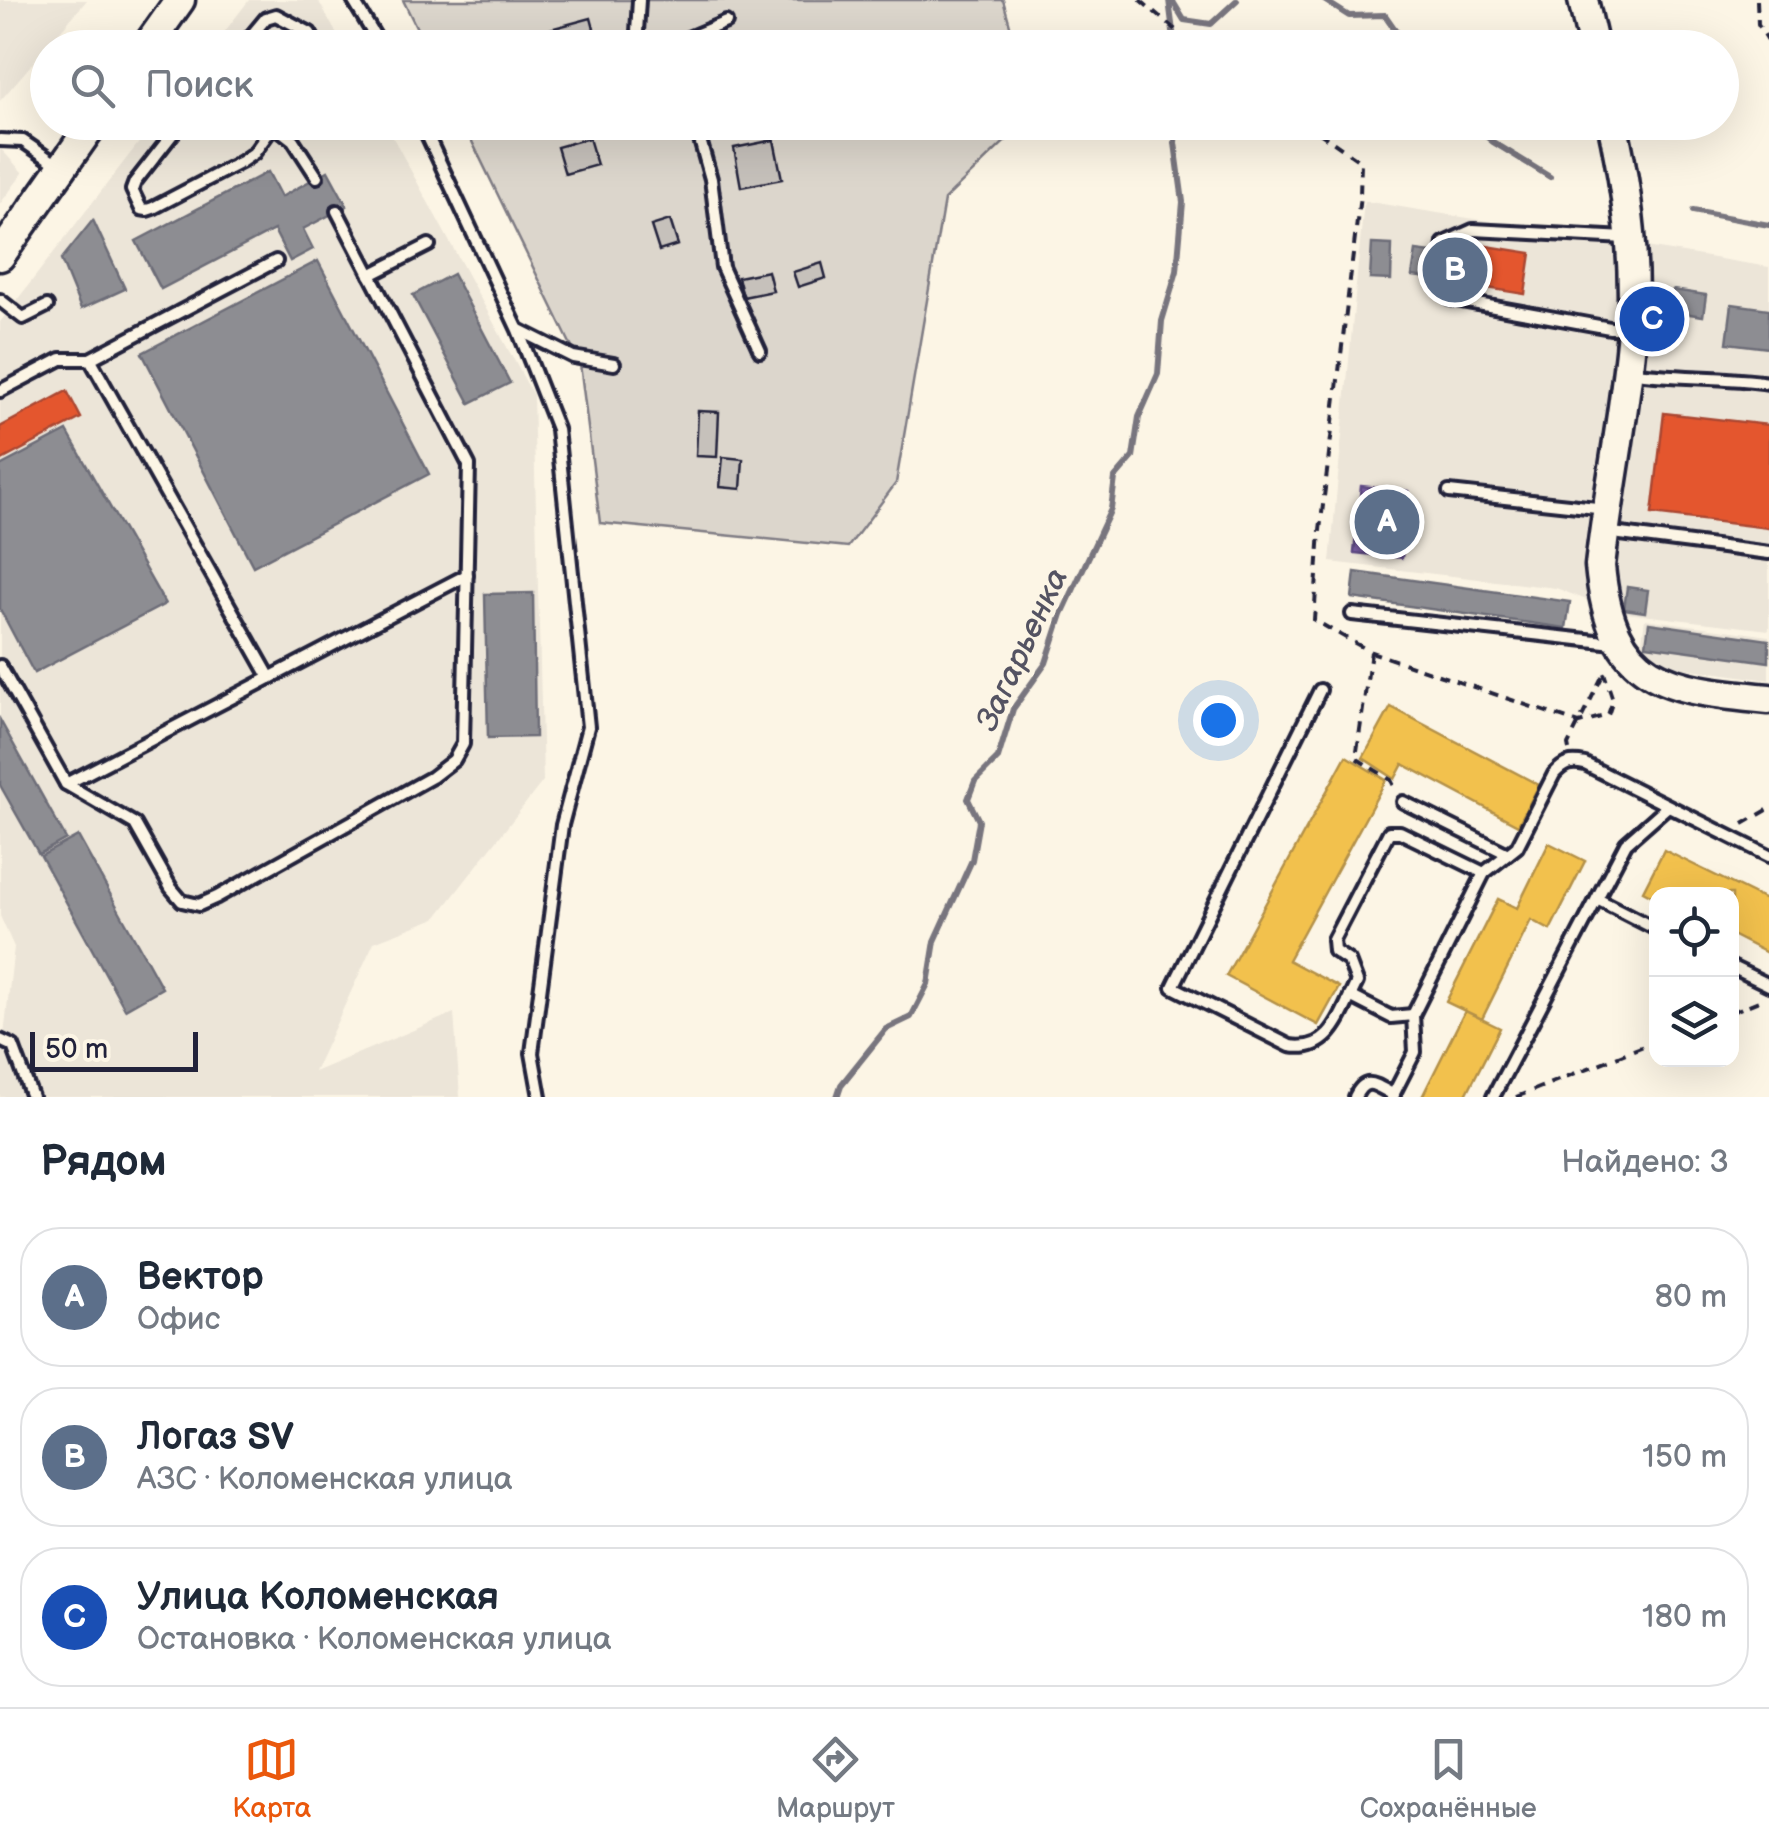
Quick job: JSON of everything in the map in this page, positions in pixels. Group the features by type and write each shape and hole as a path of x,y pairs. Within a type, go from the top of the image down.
{"main road":[{"path":"159,30 180,0"},
{"path":"1583,0 1590,30"},
{"path":"0,256 82,140"},
{"path":"1615,140 1631,238 1632,328 1600,566 1603,598 1620,644 1636,665 1671,683 1769,700"}],"lane":[{"path":"353,0 371,30"},
{"path":"637,30 638,0"},
{"path":"256,30 266,18 276,15 304,30"},
{"path":"710,30 726,22"},
{"path":"0,140 23,141 63,169"},
{"path":"169,140 132,190 141,209 154,208 241,162 254,153 263,140"},
{"path":"293,140 317,177"},
{"path":"429,140 518,330 557,429 588,727 562,825 532,1053 540,1097"},
{"path":"700,140 711,179 722,267 760,351"},
{"path":"0,666 66,784 135,824 171,888 182,901 199,905 432,776 454,760 463,744 469,464 337,211"},
{"path":"1631,238 1473,230 1444,243 1440,280 1450,299 1610,328 1632,328"},
{"path":"370,275 429,245"},
{"path":"0,391 62,359 90,359 276,260"},
{"path":"0,300 23,318 47,306"},
{"path":"518,330 573,357 614,364"},
{"path":"90,359 270,678"},
{"path":"1628,372 1769,383"},
{"path":"1449,492 1769,553"},
{"path":"66,784 466,575"},
{"path":"1352,614 1620,644"},
{"path":"1320,690 1173,988 1290,1046 1319,1044 1331,1032 1356,982 1350,960 1334,951 1333,940 1388,832 1400,832 1484,874"},
{"path":"1354,1097 1366,1083 1393,1096 1415,1052 1413,1014 1484,874 1517,847 1562,765 1572,761 1585,764 1769,856"},
{"path":"1403,802 1508,854"},
{"path":"1494,1097 1626,842 1668,806"},
{"path":"1596,900 1649,926"},
{"path":"1739,970 1769,985"},
{"path":"1350,996 1392,1017 1413,1014"},
{"path":"0,1040 12,1046 32,1097"}],"path":[{"path":"1140,0 1175,30"},
{"path":"1757,0 1758,24 1769,42"},
{"path":"1330,140 1361,162 1360,196 1320,530 1314,620 1372,652 1579,723 1608,715 1613,700 1604,673 1595,690 1579,723 1568,745 1572,761"},
{"path":"1372,652 1356,758 1391,780 1403,802"},
{"path":"1724,834 1769,809"},
{"path":"1739,1009 1769,997"},
{"path":"1516,1097 1649,1045"}],"shaded area":[{"path":"0,0 87,0 61,30 30,30 30,66 0,101"},
{"path":"249,0 318,0 335,30 226,30"},
{"path":"403,0 1003,0 1011,30 418,30"},
{"path":"141,140 394,140 533,395 543,781 436,918 374,942 314,1072 454,1013 460,1097 0,1097 14,947 0,916 0,322"},
{"path":"471,140 1006,140 944,200 896,483 848,547 600,523 580,364"},
{"path":"0,148 23,173 0,204"},
{"path":"1364,201 1769,267 1769,630 1617,612 1556,588 1330,562"},
{"path":"1645,619 1769,636 1769,680 1639,662"}],"building: Жильё":[{"path":"1391,707 1539,785 1518,825 1403,764 1395,779 1363,758"},
{"path":"1346,756 1386,780 1288,960 1339,987 1318,1025 1226,976"},
{"path":"1549,843 1585,861 1550,930 1531,920 1482,1019 1446,1002 1498,899 1517,908"},
{"path":"1664,850 1739,887 1649,887 1649,894 1643,891"},
{"path":"1739,887 1769,902 1769,954 1739,939"},
{"path":"1465,1011 1500,1028 1465,1097 1422,1097"}],"building: Торговля":[{"path":"1449,240 1531,253 1525,294 1444,281"},
{"path":"67,391 81,418 0,461 0,427"},
{"path":"1664,413 1769,425 1769,528 1652,514"}],"building: Офисы":[{"path":"1361,486 1409,491 1402,558 1354,553"}],"building: Промзона":[{"path":"328,171 347,206 303,229 313,249 290,261 274,230 161,289 136,241 268,172 281,197"},
{"path":"93,220 125,289 81,309 61,260"},
{"path":"1372,244 1392,245 1391,280 1370,279"},
{"path":"1416,251 1440,254 1437,279 1412,276"},
{"path":"318,261 429,474 253,566 142,353"},
{"path":"453,274 510,383 470,403 413,295"},
{"path":"1673,290 1706,295 1703,316 1670,311"},
{"path":"1732,304 1769,309 1769,348 1727,343"},
{"path":"67,431 165,604 34,673 0,609 0,466"},
{"path":"1355,572 1570,602 1566,628 1352,598"},
{"path":"1627,587 1648,590 1645,612 1624,609"},
{"path":"533,593 535,737 488,738 485,594"},
{"path":"1649,623 1769,640 1769,662 1646,645"},
{"path":"0,720 66,839 39,854 0,785"},
{"path":"78,836 162,988 125,1009 41,856"}],"building: Прочее":[{"path":"591,18 594,30 547,30"},
{"path":"590,140 597,165 565,174 557,147"},
{"path":"774,140 782,179 741,187 734,148"},
{"path":"670,220 678,245 659,251 651,226"},
{"path":"822,263 826,278 798,287 793,272"},
{"path":"768,271 773,291 743,297 738,277"},
{"path":"698,411 719,412 717,457 696,456"},
{"path":"723,457 743,459 741,489 720,487"}],"waterway":[{"name":"Загарьенка","path":"1169,0 1173,30"},
{"path":"1172,0 1184,20 1211,24 1237,0"},
{"path":"1324,0 1349,16 1385,15 1395,30"},
{"name":"Загарьенка","path":"837,1097 841,1085 886,1029 911,1017 928,984 935,941 972,860 979,821 968,799 975,781 998,758 1013,709 1046,663 1062,614 1111,509 1115,478 1133,457 1139,417 1158,374 1162,321 1177,271 1183,202 1175,140"},
{"path":"1491,140 1550,177"},
{"path":"1693,211 1769,225"}],"place":[{"name":"Логаз SV","path":"1455,270"},
{"name":"Улица Коломенская","path":"1652,319"},
{"name":"Вектор","path":"1387,522"}]}
